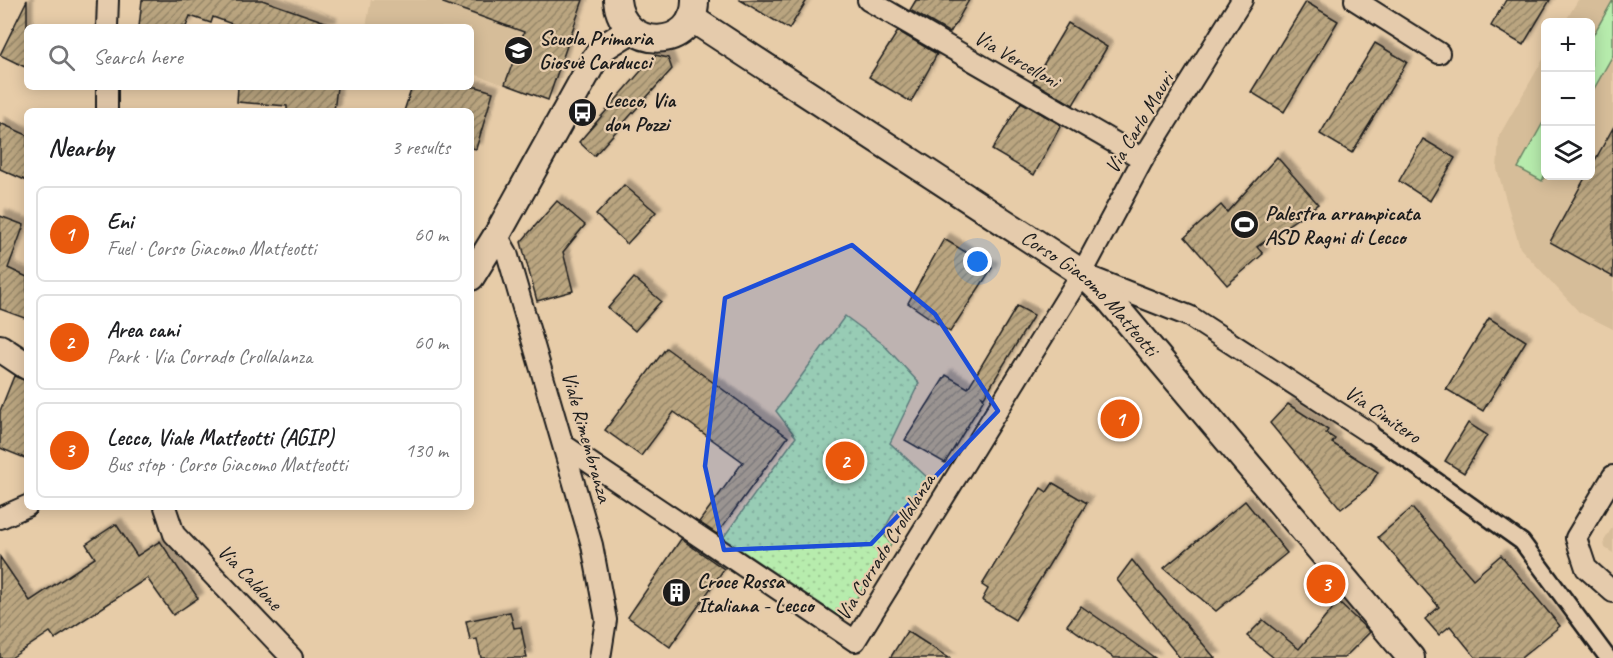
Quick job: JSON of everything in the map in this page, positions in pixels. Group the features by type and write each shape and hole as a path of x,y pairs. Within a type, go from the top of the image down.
{"street":[{"path":"107,24 108,0"},
{"path":"617,0 619,12 631,30 653,39 664,39 675,34 693,9"},
{"name":"Via Vercelloni","path":"868,0 1143,159"},
{"name":"Via Carlo Mauri","path":"1082,273 1143,159 1242,0"},
{"path":"1355,0 1438,53"},
{"name":"Corso Giacomo Matteotti","path":"693,9 1082,273 1109,299 1411,658"},
{"path":"474,272 594,60 604,47 631,30"},
{"path":"107,90 107,108"},
{"name":"Viale Rimembranza","path":"497,235 507,253 592,545 606,620 600,658"},
{"name":"Via Cimitero","path":"1082,273 1189,316 1368,432 1522,542 1608,658"},
{"name":"Via Corrado Crollalanza","path":"565,446 855,641 1082,273"},
{"path":"0,336 24,345"},
{"path":"0,348 24,364"},
{"path":"1613,476 1576,538 1586,568 1613,592"},
{"path":"0,518 24,507"},
{"name":"Via Caldone","path":"166,510 174,534 284,655"}],"highlighted area":[{"path":"852,245 935,314 998,411 871,544 724,550 705,466 725,298"}],"shaded area":[{"name":"Scuola Primaria Giosuè Carducci","path":"371,0 583,0 548,100 474,74 474,24 367,24"},
{"path":"1578,0 1613,0 1613,329 1579,312 1520,248 1497,169 1499,136 1541,63 1541,180 1595,180 1595,18 1567,18"},
{"path":"1613,526 1613,553 1605,548 1604,541"}],"green space":[{"path":"1613,0 1613,55 1595,87 1595,72 1595,32"},
{"path":"1541,126 1542,181 1518,168"},
{"path":"845,316 883,344 919,383 890,443 930,480 912,515 895,510 883,532 891,545 843,619 723,538 796,437 776,411"}],"building":[{"path":"27,0 27,24 24,24 24,67 0,55"},
{"path":"142,0 262,0 331,24 232,24 213,17 211,23 190,16 187,24 139,24"},
{"path":"443,0 583,0 548,100 505,84 524,32 443,3"},
{"path":"740,0 807,0 789,29"},
{"path":"916,0 969,0 950,33 910,10"},
{"path":"1506,0 1550,0 1523,45 1491,26"},
{"path":"1306,2 1338,21 1284,112 1251,92"},
{"path":"1068,23 1107,47 1073,105 1033,82"},
{"path":"898,31 937,54 911,102 869,77"},
{"path":"1375,43 1407,62 1352,153 1320,134"},
{"path":"655,55 668,58 672,69 594,156 579,142"},
{"path":"474,87 477,87 493,92 476,149 474,149 474,108 405,108 411,90 474,90"},
{"path":"238,90 337,90 334,108 287,108 287,106 237,102"},
{"path":"1021,102 1061,125 1034,175 992,150"},
{"path":"0,123 24,134 24,180 0,169"},
{"path":"1613,128 1613,277 1550,242 1584,180 1595,180 1595,160"},
{"path":"1423,139 1455,158 1430,201 1399,181"},
{"name":"Palestra arrampicata ASD Ragni di Lecco","path":"1277,157 1318,204 1257,247 1263,254 1227,285 1185,237 1221,205 1227,212"},
{"path":"624,185 656,212 627,244 596,215"},
{"path":"557,201 585,225 563,252 573,291 537,301 521,242"},
{"path":"0,216 24,225 8,268 24,276 24,318 0,309"},
{"path":"944,239 992,268 950,332 908,303"},
{"path":"634,278 661,301 635,331 608,308"},
{"path":"1017,306 1034,315 984,397 982,396 984,399 945,463 905,440 946,375 968,388"},
{"path":"1489,318 1526,341 1483,411 1446,389"},
{"path":"666,348 788,437 717,534 699,522 743,462 674,412 641,456 605,430"},
{"path":"14,376 24,380 24,458 0,448 0,411"},
{"path":"1288,404 1328,430 1326,433 1335,439 1332,443 1378,472 1369,487 1341,509 1270,423"},
{"path":"1468,423 1487,435 1464,473 1445,461"},
{"path":"1053,483 1087,503 1015,620 982,600 988,589 982,585 1041,488 1047,492"},
{"path":"1245,501 1287,553 1216,611 1164,568"},
{"path":"1412,508 1473,579 1501,555 1560,626 1521,658 1476,658 1450,626 1439,635 1425,619 1439,607 1378,537"},
{"path":"116,524 137,556 160,541 198,598 173,615 147,578 55,639 50,632 11,658 0,658 0,557 30,601 95,558 86,544"},
{"name":"Croce Rossa Italiana - Lecco","path":"681,539 724,569 670,647 628,617"},
{"path":"1132,560 1215,658 1180,658 1117,580"},
{"path":"1338,602 1370,632 1344,658 1274,658 1247,636 1263,620 1299,649"},
{"path":"1081,606 1155,658 1114,658 1067,625"},
{"path":"510,612 514,628 521,627 527,658 481,658 477,639 470,640 466,621"},
{"path":"907,631 949,658 890,658"}],"place":[{"name":"Scuola Primaria Giosuè Carducci","path":"518,50"},
{"name":"Lecco, Via don Pozzi","path":"583,112"},
{"name":"Palestra arrampicata ASD Ragni di Lecco","path":"1244,225"},
{"name":"Eni","path":"1120,419"},
{"name":"Area cani","path":"845,461"},
{"name":"Lecco, Viale Matteotti (AGIP)","path":"1326,584"},
{"name":"Croce Rossa Italiana - Lecco","path":"676,593"}]}
